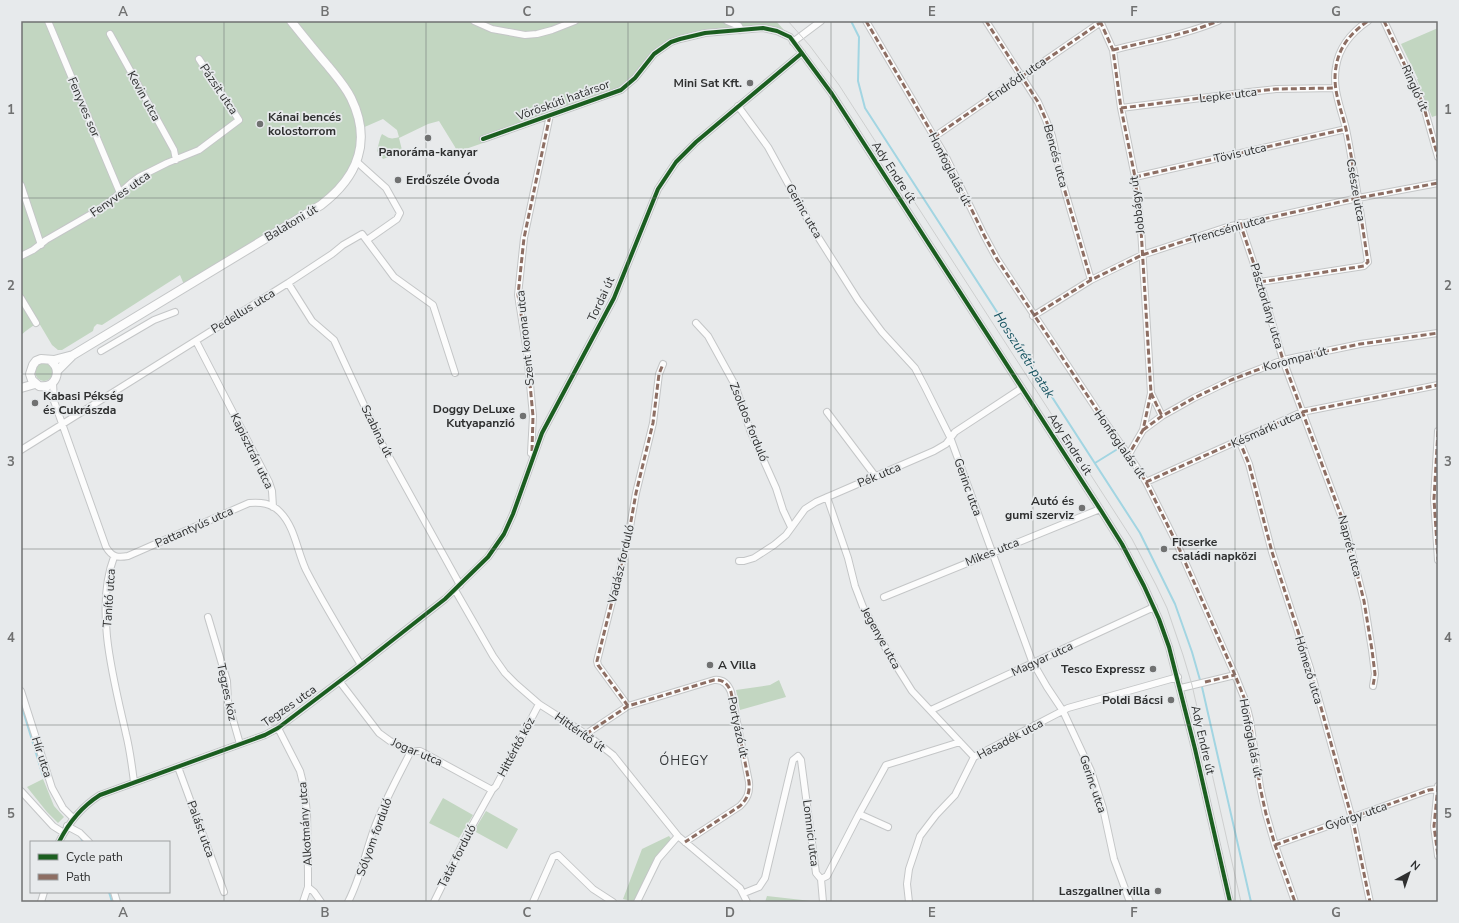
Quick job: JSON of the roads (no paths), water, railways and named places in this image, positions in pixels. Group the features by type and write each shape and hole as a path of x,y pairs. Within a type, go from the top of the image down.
{"main road":[{"name":"Balatoni út","path":"53,383 56,380 57,371 73,355 321,205 335,194 351,173 360,153 360,129 351,98 341,82 291,21"},
{"name":"Balatoni út","path":"21,384 30,374 36,361 41,359 50,360 73,355"},
{"path":"50,360 54,363 57,371"},
{"path":"30,374 32,380 40,386"},
{"path":"21,388 53,383"}],"street":[{"name":"Fenyves sor","path":"48,21 120,193"},
{"path":"474,21 492,29 525,35 537,34 552,30 575,21"},
{"path":"722,21 727,21 739,26 741,30"},
{"path":"793,42 821,21"},
{"name":"Honfoglalás út","path":"866,21 946,157 984,235 1033,316 1146,482 1178,546 1245,700 1250,720 1260,787 1266,814 1295,902"},
{"name":"Bencés utca","path":"986,21 1038,102 1052,136 1062,181 1091,280"},
{"name":"Endrődi utca","path":"934,137 1100,21"},
{"name":"Jobbágy út","path":"1100,21 1113,50 1141,229 1151,393 1143,430 1128,454"},
{"path":"1113,50 1188,31 1218,21"},
{"name":"Csésze utca","path":"1260,282 1364,266 1368,262 1346,129 1335,88 1336,66 1341,51 1352,34 1368,21"},
{"name":"Ringló út","path":"1384,21 1424,104 1438,157"},
{"name":"Vöröskúti határsor","path":"483,139 621,90 635,78 654,54 671,42 705,33 770,29 786,34 793,42"},
{"name":"Kevin utca","path":"110,34 174,150 176,160"},
{"name":"Ady Endre út","path":"793,42 832,94 1100,509 1125,550 1154,607 1169,647 1181,688 1230,902"},
{"name":"Tordai út","path":"460,585 488,557 504,534 530,469 542,433 614,298 658,188 683,154 802,53"},
{"name":"Pázsit utca","path":"199,59 239,120"},
{"name":"Lepke utca","path":"1121,108 1276,89 1335,88"},
{"name":"Gerinc utca","path":"738,106 768,147 813,228 858,300 882,332 915,368 950,437 1033,663 1046,687 1063,711 1096,784 1114,858 1130,902"},
{"name":"Szent korona utca","path":"530,469 533,442 533,416 527,352 518,295 524,238 550,115"},
{"name":"Fenyves utca","path":"21,256 105,206 139,177 199,150 239,120"},
{"name":"Tövis utca","path":"1134,177 1346,129"},
{"path":"356,161 386,188 400,213 397,219 367,240 394,277 433,305 455,372"},
{"name":"Trencséni utca","path":"1033,316 1091,280 1142,255 1240,223 1438,183"},
{"path":"21,185 41,245"},
{"name":"Pásztorlány utca","path":"1240,223 1260,282 1283,360 1302,412"},
{"name":"Pedellus utca","path":"21,450 288,283 360,234 364,235 367,240"},
{"name":"Szabina út","path":"288,283 312,321 334,340 382,444 460,585"},
{"path":"21,298 36,323"},
{"path":"101,351 154,320 175,312"},
{"name":"Zsoldos forduló","path":"696,323 708,336 735,385 750,430 776,488 783,510 791,527"},
{"path":"110,333 116,342"},
{"name":"Korompai út","path":"1143,430 1162,416 1231,380 1283,360 1360,344 1438,333"},
{"name":"Kapisztrán utca","path":"196,341 269,482 272,491 273,507"},
{"name":"Vadász forduló","path":"628,706 598,666 597,661 626,545 636,493 653,423 658,374 663,364"},
{"name":"Tanító utca","path":"53,383 54,401 62,424 106,547 109,553 114,557 109,572 106,625 111,664 134,782"},
{"name":"Késmárki utca","path":"1146,482 1302,412 1438,384"},
{"name":"Tanító utca","path":"40,386 54,401"},
{"name":"Pék utca","path":"739,562 754,558 770,548 786,535 808,507 827,497 934,451 946,444 955,432 1022,388"},
{"name":"Jobbágy út","path":"1151,393 1162,416"},
{"path":"827,412 876,477"},
{"name":"Naprét utca","path":"1302,412 1336,497 1345,526 1364,601 1375,674 1373,686"},
{"path":"1438,431 1437,470 1434,499 1438,560"},
{"name":"Hómező utca","path":"1239,440 1249,464 1272,552 1310,668 1352,817 1370,902"},
{"name":"Jegenye utca","path":"827,497 848,558 855,586 866,613 912,691 974,757"},
{"name":"Pattantyús utca","path":"114,557 120,558 128,556 249,503 261,502 273,507"},
{"path":"273,507 288,522 305,568 361,665"},
{"name":"Mikes utca","path":"884,597 1100,509"},
{"name":"Tegzes utca","path":"60,841 73,818 87,804 100,795 265,735 278,728 340,682 460,585"},
{"name":"Hittérítő út","path":"454,590 493,656 505,673 539,704 586,734 613,755 678,836 740,888 744,893 747,902"},
{"name":"Magyar utca","path":"931,710 1154,607"},
{"name":"Tegzes köz","path":"208,617 227,681 228,702 240,744"},
{"path":"1181,688 1235,675"},
{"name":"Hasadék utca","path":"908,902 907,884 909,869 920,836 936,815 955,796 974,757 1063,711 1178,677"},
{"name":"Portyázó út","path":"628,706 714,680 724,682 728,685 731,692 750,782 749,794 740,806 685,842"},
{"name":"Jogar utca","path":"340,682 379,733 390,741 411,751 420,751 492,790"},
{"name":"Hír utca","path":"21,691 52,788 63,808 73,818"},
{"name":"Hittérítő köz","path":"492,790 496,786 539,704"},
{"path":"586,734 628,706"},
{"name":"Alkotmány utca","path":"278,728 302,777 307,813 308,887 303,902"},
{"name":"Lomnici utca","path":"744,893 759,887 765,878 793,760 798,756 802,760 816,872 821,879 827,876 883,768 886,765 960,742"},
{"name":"Sólyom forduló","path":"348,902 361,873 371,839 385,801 411,751"},
{"name":"Palást utca","path":"178,767 224,892"},
{"path":"1438,788 1436,826 1438,856"},
{"name":"György utca","path":"1275,845 1438,788"},
{"name":"Tatár forduló","path":"434,902 468,833 492,790"},
{"path":"21,791 54,826 64,833"},
{"path":"859,814 888,827"},
{"path":"67,826 80,832 88,841"},
{"path":"637,902 658,858 678,836"},
{"path":"533,902 554,856 558,855 593,888 613,902"},
{"path":"821,879 823,902"},
{"path":"308,887 314,892 321,902"}],"waterway":[{"name":"Hosszúréti-patak","path":"851,21 859,37 858,81 865,108 1140,533 1175,604 1192,652 1202,687 1251,902"},
{"path":"1095,463 1116,450"},
{"path":"21,704 43,776"},
{"path":"109,893 112,902"}],"tram line":[{"path":"788,21 810,46 839,85 1132,539 1156,585 1167,608 1192,685 1241,902"}],"place":[{"name":"Mini Sat Kft.","path":"750,83"},
{"name":"Kánai bencés kolostorrom","path":"260,124"},
{"name":"Panoráma-kanyar","path":"428,138"},
{"name":"Erdőszéle Óvoda","path":"398,180"},
{"name":"Kabasi Pékség és Cukrászda","path":"35,403"},
{"name":"Doggy DeLuxe Kutyapanzió","path":"523,416"},
{"name":"Autó és gumi szerviz","path":"1082,508"},
{"name":"Ficserke családi napközi","path":"1164,549"},
{"name":"A Villa","path":"710,665"},
{"name":"Tesco Expressz","path":"1153,669"},
{"name":"Poldi Bácsi","path":"1171,700"},
{"name":"Laszgallner villa","path":"1158,891"}],"district":[{"name":"ÓHEGY","path":"684,761"}]}
